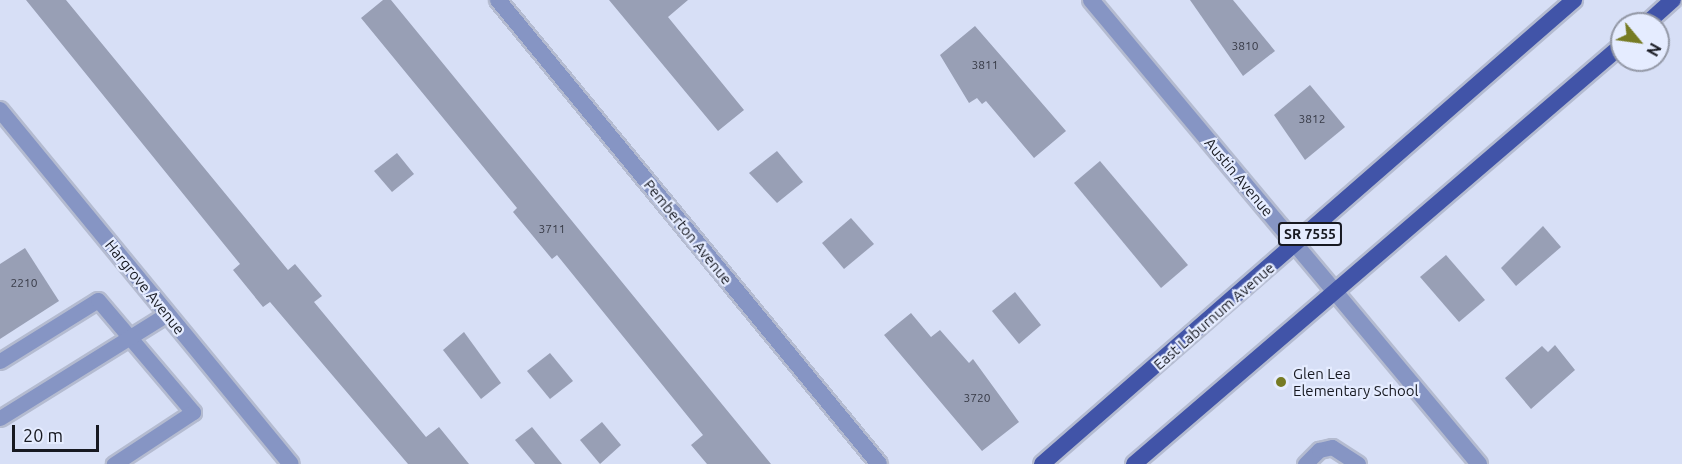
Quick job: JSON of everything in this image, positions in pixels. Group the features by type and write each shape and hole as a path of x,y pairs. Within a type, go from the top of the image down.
{"main road":[{"name":"East Laburnum Avenue","path":"1042,464 1296,246 1574,0"},
{"path":"1660,12 1673,0"},
{"path":"1134,464 1610,55"}],"street":[{"name":"Pemberton Avenue","path":"498,0 879,464"},
{"name":"Austin Avenue","path":"1090,0 1479,464"},
{"name":"Hargrove Avenue","path":"0,110 291,464"}],"lane":[{"path":"0,361 98,300 193,412 114,464"},
{"path":"0,418 167,314"},
{"path":"1305,464 1332,447 1358,464"}],"building":[{"path":"26,0 66,0 288,270 295,264 322,296 314,302 426,437 439,427 469,464 408,464 270,302 263,307 233,270 240,264"},
{"path":"383,0 391,0 771,464 707,464 691,445 703,435 557,255 552,259 513,212 517,208 361,18"},
{"path":"609,0 688,0 668,17 744,110 718,131"},
{"path":"1190,0 1233,0 1275,51 1243,76"},
{"path":"975,26 1066,131 1034,158 986,101 982,104 977,98 969,103 940,55"},
{"path":"1310,85 1345,127 1305,160 1274,115"},
{"path":"777,151 803,182 777,203 749,173"},
{"path":"397,153 414,174 392,192 374,171"},
{"path":"1100,161 1188,265 1161,288 1074,183"},
{"path":"851,218 874,244 844,269 822,243"},
{"path":"1543,226 1561,247 1516,286 1501,268"},
{"path":"25,248 59,301 0,339 0,264"},
{"path":"1446,255 1485,300 1459,322 1420,277"},
{"path":"1015,292 1041,325 1019,344 992,311"},
{"path":"911,313 931,337 940,330 969,363 973,359 1019,422 982,451 884,335"},
{"path":"464,332 501,383 481,399 443,350"},
{"path":"1555,345 1575,370 1531,409 1505,378 1542,346 1548,352"},
{"path":"550,353 573,381 550,399 527,371"},
{"path":"602,422 621,445 600,464 580,440"},
{"path":"532,427 562,464 535,464 515,440"}],"place":[{"name":"Glen Lea Elementary School","path":"1281,382"}]}
